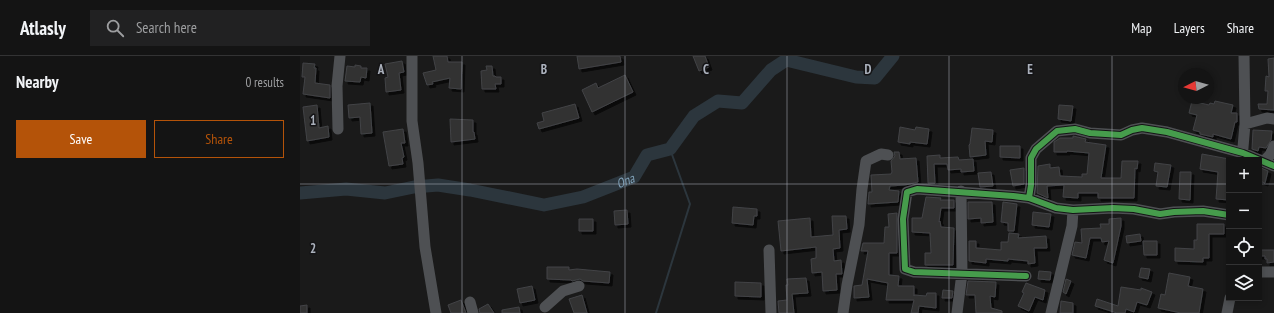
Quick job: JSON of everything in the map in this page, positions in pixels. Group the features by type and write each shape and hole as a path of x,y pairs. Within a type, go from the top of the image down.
{"street":[{"path":"338,129 337,86 340,56"},
{"path":"412,56 412,121 418,163 424,240 436,313"},
{"path":"1243,156 1245,124 1244,56"},
{"path":"1245,124 1267,118 1274,119"},
{"path":"1029,198 1031,185 1031,158 1036,149 1057,131 1075,129 1090,133 1121,135 1132,130 1142,128 1189,137 1243,156 1269,163 1270,155 1274,146"},
{"path":"843,313 859,225 866,161 881,154 888,155"},
{"path":"1026,276 914,272 904,269 903,218 907,192 917,189 961,191 1029,198 1056,208 1073,210 1113,208 1134,209 1160,214 1174,212 1203,212 1226,215"},
{"path":"957,313 962,273 961,191"},
{"path":"1051,313 1072,226 1073,210"},
{"path":"769,250 771,313"},
{"path":"1262,272 1274,272"},
{"path":"545,305 563,291 579,286"},
{"path":"1227,313 1229,301"},
{"path":"470,302 473,313"}],"building":[{"path":"433,56 447,56 448,62 462,62 461,89 449,88 450,78 432,82 433,84 427,85 423,73 436,70"},
{"path":"577,56 620,56 621,62 579,69"},
{"path":"693,56 705,56 709,67 699,71"},
{"path":"1274,58 1274,110 1259,109 1258,104 1267,104 1268,91 1265,91 1266,76 1269,77 1268,59"},
{"path":"402,61 404,72 399,73 401,90 386,92 385,78 388,77 385,64"},
{"path":"303,63 315,64 315,83 330,85 330,98 303,94 305,77 302,77"},
{"path":"355,65 361,66 361,68 367,68 366,78 361,77 360,82 345,81 347,66 355,67"},
{"path":"486,66 492,66 493,76 501,77 501,84 495,84 496,89 482,89 481,71 487,70"},
{"path":"625,75 633,92 592,112 582,90 596,83 598,88"},
{"path":"1215,101 1233,105 1231,113 1237,113 1237,122 1235,122 1231,139 1213,134 1213,137 1200,134 1200,132 1193,130 1197,115 1189,113 1191,104 1209,105 1214,104"},
{"path":"370,103 372,133 361,134 360,117 349,118 348,105"},
{"path":"575,104 579,118 539,129 537,123 544,121 542,113"},
{"path":"317,105 319,128 328,126 329,137 307,141 303,107"},
{"path":"1059,105 1073,106 1071,121 1058,119"},
{"path":"450,119 473,120 473,132 475,139 451,142"},
{"path":"900,127 915,130 916,127 929,129 927,144 898,142"},
{"path":"972,128 993,130 992,142 985,141 986,155 970,157 969,145"},
{"path":"403,129 405,143 401,143 404,157 402,158 403,164 389,166 383,132"},
{"path":"1253,130 1272,131 1271,140 1266,148 1259,147 1258,151 1252,149"},
{"path":"1073,136 1086,139 1085,142 1106,145 1101,178 1121,178 1122,161 1138,161 1137,169 1135,168 1134,198 1098,198 1098,193 1078,193 1078,198 1063,197 1064,185 1047,186 1048,198 1037,193 1038,166 1050,164 1050,168 1059,167 1060,176 1082,177 1082,174 1087,174 1089,153 1067,151 1054,152 1054,142 1060,138 1073,138"},
{"path":"1000,146 1020,146 1020,158 1000,157"},
{"path":"894,152 899,152 900,159 916,158 918,182 890,186 889,190 899,191 898,202 868,204 869,192 872,192 871,175 891,174 891,161 895,156"},
{"path":"1202,154 1226,158 1226,200 1216,199 1218,172 1200,169"},
{"path":"940,155 940,158 958,157 959,160 973,159 974,171 961,172 961,169 948,170 947,164 934,164 935,183 928,183 927,156"},
{"path":"1155,163 1171,165 1167,187 1156,186 1158,172 1154,171"},
{"path":"1024,168 1024,184 1013,186 1010,170"},
{"path":"1262,168 1268,171 1265,183 1262,182"},
{"path":"991,172 993,186 980,187 978,173"},
{"path":"1180,172 1191,172 1190,200 1179,199"},
{"path":"926,197 941,198 940,200 954,200 954,208 941,208 939,222 940,221 941,227 954,228 953,265 925,265 925,253 931,253 930,233 912,232 912,218 922,218"},
{"path":"968,202 992,202 993,222 981,223 981,218 968,219"},
{"path":"1003,202 1017,204 1014,231 1008,231 1008,223 1001,222"},
{"path":"733,207 757,209 757,216 754,216 753,225 732,223"},
{"path":"627,210 628,224 615,225 614,211"},
{"path":"1033,212 1051,214 1049,227 1032,225"},
{"path":"897,213 897,253 889,253 889,275 899,276 898,286 914,286 914,295 926,296 927,293 936,293 936,308 919,306 918,313 911,313 914,300 886,300 888,283 867,279 869,297 854,298 854,286 862,285 868,251 861,251 863,243 884,243 885,227 889,227 888,214"},
{"path":"832,216 846,216 847,229 839,230 840,248 833,249 834,261 841,260 842,274 836,274 837,290 823,291 822,272 812,273 811,259 816,258 816,247 781,251 778,221 810,218 811,237 833,235"},
{"path":"1121,218 1121,226 1113,263 1104,260 1109,241 1102,242 1101,238 1090,238 1086,258 1072,255 1075,242 1082,243 1081,229 1101,228 1100,224 1109,224 1109,219"},
{"path":"579,219 593,219 593,231 579,231"},
{"path":"1197,224 1224,224 1224,234 1209,234 1209,258 1203,258 1203,262 1175,261 1175,248 1194,249 1194,240 1197,240"},
{"path":"1009,233 1019,234 1018,238 1046,236 1047,248 1034,248 1035,263 1028,264 1028,261 1008,259 1008,261 986,259 986,263 969,261 969,241 976,241 976,248 1001,250 1001,242 1008,242"},
{"path":"1140,234 1141,241 1127,243 1126,236"},
{"path":"1143,241 1157,241 1157,255 1144,255"},
{"path":"1262,250 1274,250 1274,262 1267,263 1265,256 1262,256"},
{"path":"547,267 569,267 569,270 577,269 610,272 609,283 583,281 580,279 572,281 547,279"},
{"path":"1141,268 1150,269 1148,279 1139,277"},
{"path":"1039,271 1051,272 1050,280 1038,279"},
{"path":"1169,273 1190,277 1188,286 1203,289 1199,313 1181,313 1158,308 1161,294 1165,295"},
{"path":"806,278 808,293 792,294 794,313 779,313 778,301 787,300 787,279"},
{"path":"1066,279 1071,281 1066,294 1063,292"},
{"path":"968,281 996,282 995,297 990,296 991,308 1002,311 1002,313 976,313 975,295 966,295"},
{"path":"735,282 761,283 761,297 735,296"},
{"path":"1026,283 1045,290 1043,300 1035,297 1029,311 1018,306 1024,293 1022,292"},
{"path":"532,286 535,300 520,303 517,289"},
{"path":"1121,287 1141,290 1141,288 1152,292 1147,305 1137,302 1134,312 1126,309 1125,313 1117,313 1095,306 1097,299 1118,306"},
{"path":"943,290 953,291 952,298 942,298"},
{"path":"582,295 587,313 574,313 569,299"},
{"path":"461,300 466,313 451,313 448,305"},
{"path":"1061,301 1073,303 1073,313 1060,313"},
{"path":"488,304 494,313 480,313 479,309"},
{"path":"307,305 307,313 300,313 300,306"},
{"path":"519,307 520,313 502,313 502,310"}],"waterway":[{"name":"Ona","path":"300,193 346,189 385,193 414,187 438,185 544,205 583,197 634,177 647,155 670,149 694,116 718,101 742,103 771,70 786,60 856,77 875,78 893,56"},
{"path":"656,313 690,204 670,149"}],"cycle path":[{"path":"1029,198 1031,185 1031,158 1036,149 1057,131 1075,129 1090,133 1121,135 1132,130 1142,128 1167,132 1243,153 1274,166"},
{"path":"1026,276 914,272 905,269 903,219 907,192 917,189 1013,196 1029,198 1056,208 1073,210 1113,208 1134,209 1160,214 1203,211 1226,215"}]}
